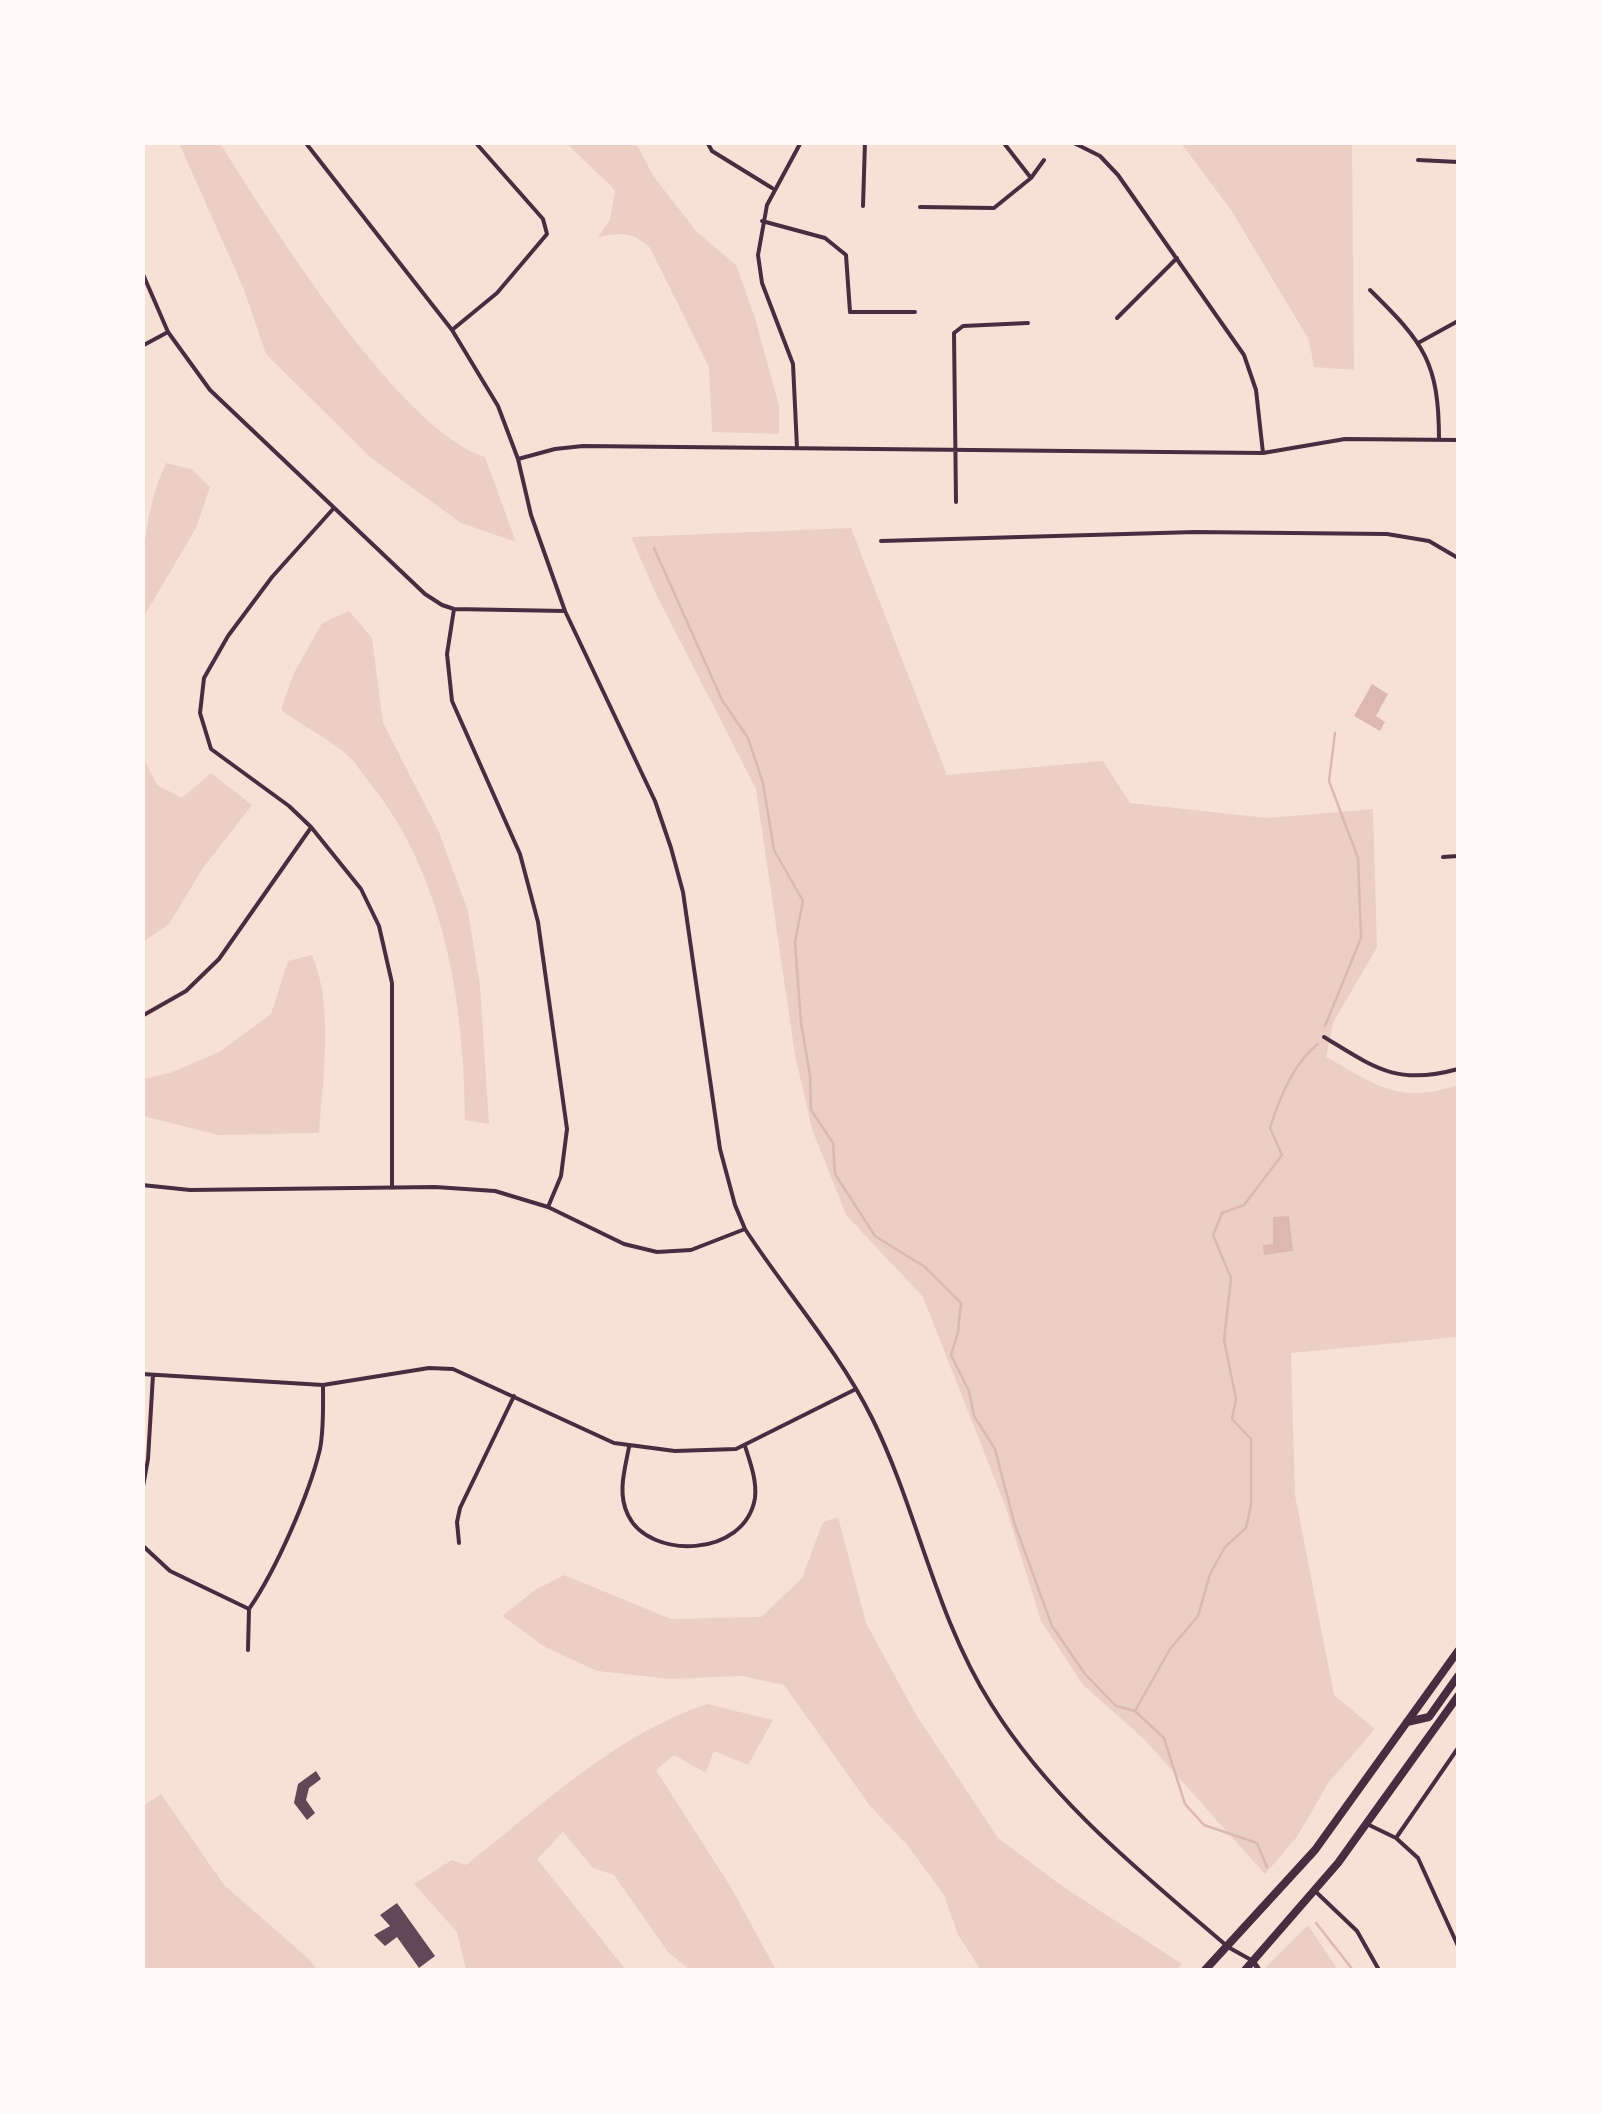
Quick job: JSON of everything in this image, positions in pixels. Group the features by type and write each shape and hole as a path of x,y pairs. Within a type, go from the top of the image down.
{"main road":[{"path":"1205,1970 1315,1850 1458,1651"},
{"path":"1407,1722 1429,1717 1458,1676"},
{"path":"1244,1970 1315,1891 1458,1696"}],"street":[{"path":"305,142 452,330 498,406 518,459 530,515 565,611 655,802 671,848 683,892 720,1149 745,1229 856,1389 884,1448 957,1640 991,1704 1030,1759 1082,1819 1228,1948 1253,1961 1259,1970"},
{"path":"452,330 498,293 547,234 544,219 474,142"},
{"path":"707,142 712,151 774,189"},
{"path":"797,448 792,364 759,269 762,221 774,189 801,142"},
{"path":"863,206 865,142"},
{"path":"1003,142 1031,178"},
{"path":"1072,142 1108,163 1244,354 1256,390 1262,453"},
{"path":"920,207 994,208 1031,178 1044,160"},
{"path":"1418,160 1458,162"},
{"path":"762,221 825,238 846,256 850,312 915,312"},
{"path":"1117,318 1177,258"},
{"path":"142,272 168,332 210,390 425,594 454,609 565,611"},
{"path":"1370,290 1418,343 1437,386 1439,440"},
{"path":"1418,343 1458,321"},
{"path":"956,502 954,333 963,326 1028,323"},
{"path":"142,346 168,332"},
{"path":"518,459 583,446 1262,453 1345,439 1458,440"},
{"path":"333,509 272,578 228,636 204,678 200,713 211,749 289,806 361,889 386,946 393,1002 392,1188"},
{"path":"881,541 1192,532 1387,534 1430,542 1458,558"},
{"path":"454,609 447,654 452,701 520,854 544,956 567,1130 564,1160 548,1207"},
{"path":"142,1016 186,991 219,958 311,827"},
{"path":"1442,856 1458,856"},
{"path":"1324,1037 1388,1074 1419,1077 1458,1069"},
{"path":"142,1185 190,1190 483,1189 548,1207 624,1244 657,1252 691,1250 745,1229"},
{"path":"142,1374 323,1385 442,1368 470,1374 629,1447 695,1452 744,1446 856,1389"},
{"path":"142,1492 153,1375"},
{"path":"248,1650 250,1609 285,1541 316,1461 322,1434 323,1385"},
{"path":"459,1543 460,1508 514,1396"},
{"path":"629,1447 622,1490 630,1520 654,1538 702,1545 732,1536 749,1515 755,1483 744,1446"},
{"path":"142,1545 170,1571 250,1609"},
{"path":"1396,1838 1458,1748"},
{"path":"1367,1824 1396,1838 1424,1868 1458,1946"},
{"path":"1315,1891 1357,1932 1379,1970"}],"shaded area":[{"path":"179,143 220,143 303,270 376,366 414,408 451,439 485,457 516,542 461,523 371,458 266,354 243,287"},
{"path":"566,143 636,143 654,177 697,232 736,265 779,406 779,434 712,432 709,367 650,248 626,235 598,237 610,220 615,190"},
{"path":"1181,143 1352,144 1354,370 1314,367 1309,340 1231,210"},
{"path":"166,463 191,469 210,487 196,528 143,618 148,519"},
{"path":"851,528 947,775 1103,761 1130,803 1267,818 1373,809 1377,947 1333,1023 1326,1057 1374,1083 1403,1092 1437,1091 1458,1085 1458,1337 1291,1353 1295,1495 1334,1695 1375,1729 1329,1782 1297,1837 1265,1874 1143,1738 1083,1685 1041,1621 1006,1508 923,1297 846,1215 812,1129 795,1055 756,789 631,537"},
{"path":"349,611 372,638 383,723 439,832 468,911 480,986 489,1124 465,1120 454,986 433,899 416,858 395,819 351,759 281,710 293,675 322,623"},
{"path":"1372,684 1388,694 1376,716 1385,722 1380,731 1354,716"},
{"path":"143,757 157,785 182,798 211,773 252,805 203,868 169,924 143,942"},
{"path":"312,955 325,1019 319,1133 218,1135 143,1116 143,1079 170,1073 219,1052 271,1014 288,961"},
{"path":"1289,1216 1293,1251 1264,1255 1263,1245 1273,1244 1273,1217"},
{"path":"838,1517 866,1623 915,1713 998,1838 1062,1886 1182,1964 1177,1970 981,1970 958,1935 944,1895 908,1846 870,1806 784,1685 742,1676 670,1679 597,1671 545,1647 502,1616 535,1590 564,1575 671,1619 761,1617 802,1578 823,1522"},
{"path":"707,1704 773,1720 748,1765 714,1751 706,1773 674,1755 656,1770 732,1889 776,1970 690,1970 668,1952 614,1875 593,1868 563,1832 537,1859 626,1970 466,1970 457,1932 414,1884 452,1860 466,1865 610,1753 674,1717"},
{"path":"161,1794 224,1885 318,1970 143,1970 143,1806"},
{"path":"1308,1925 1338,1970 1263,1970"}],"building":[{"path":"316,1771 321,1779 309,1788 306,1800 315,1813 307,1820 294,1803 298,1784"},
{"path":"397,1903 435,1956 419,1968 397,1937 385,1946 374,1935 390,1926 380,1915"}],"waterway":[{"path":"654,548 722,700 748,738 763,783 774,850 803,901 795,942 811,1110 833,1143 835,1174 875,1236 925,1267 961,1303 951,1355 969,1391 974,1416 995,1449 1014,1522 1052,1626 1085,1674 1116,1706 1135,1711"},
{"path":"1325,1026 1361,938 1358,858 1329,781 1335,733"},
{"path":"1267,1867 1257,1843 1204,1825 1185,1804 1164,1738 1135,1711 1170,1649 1198,1616 1210,1574 1225,1547 1246,1528 1251,1505 1251,1439 1232,1419 1236,1399 1224,1340 1231,1278 1213,1235 1222,1213 1244,1205 1282,1155 1270,1128 1294,1071 1318,1044"},
{"path":"1316,1923 1353,1970"}]}
